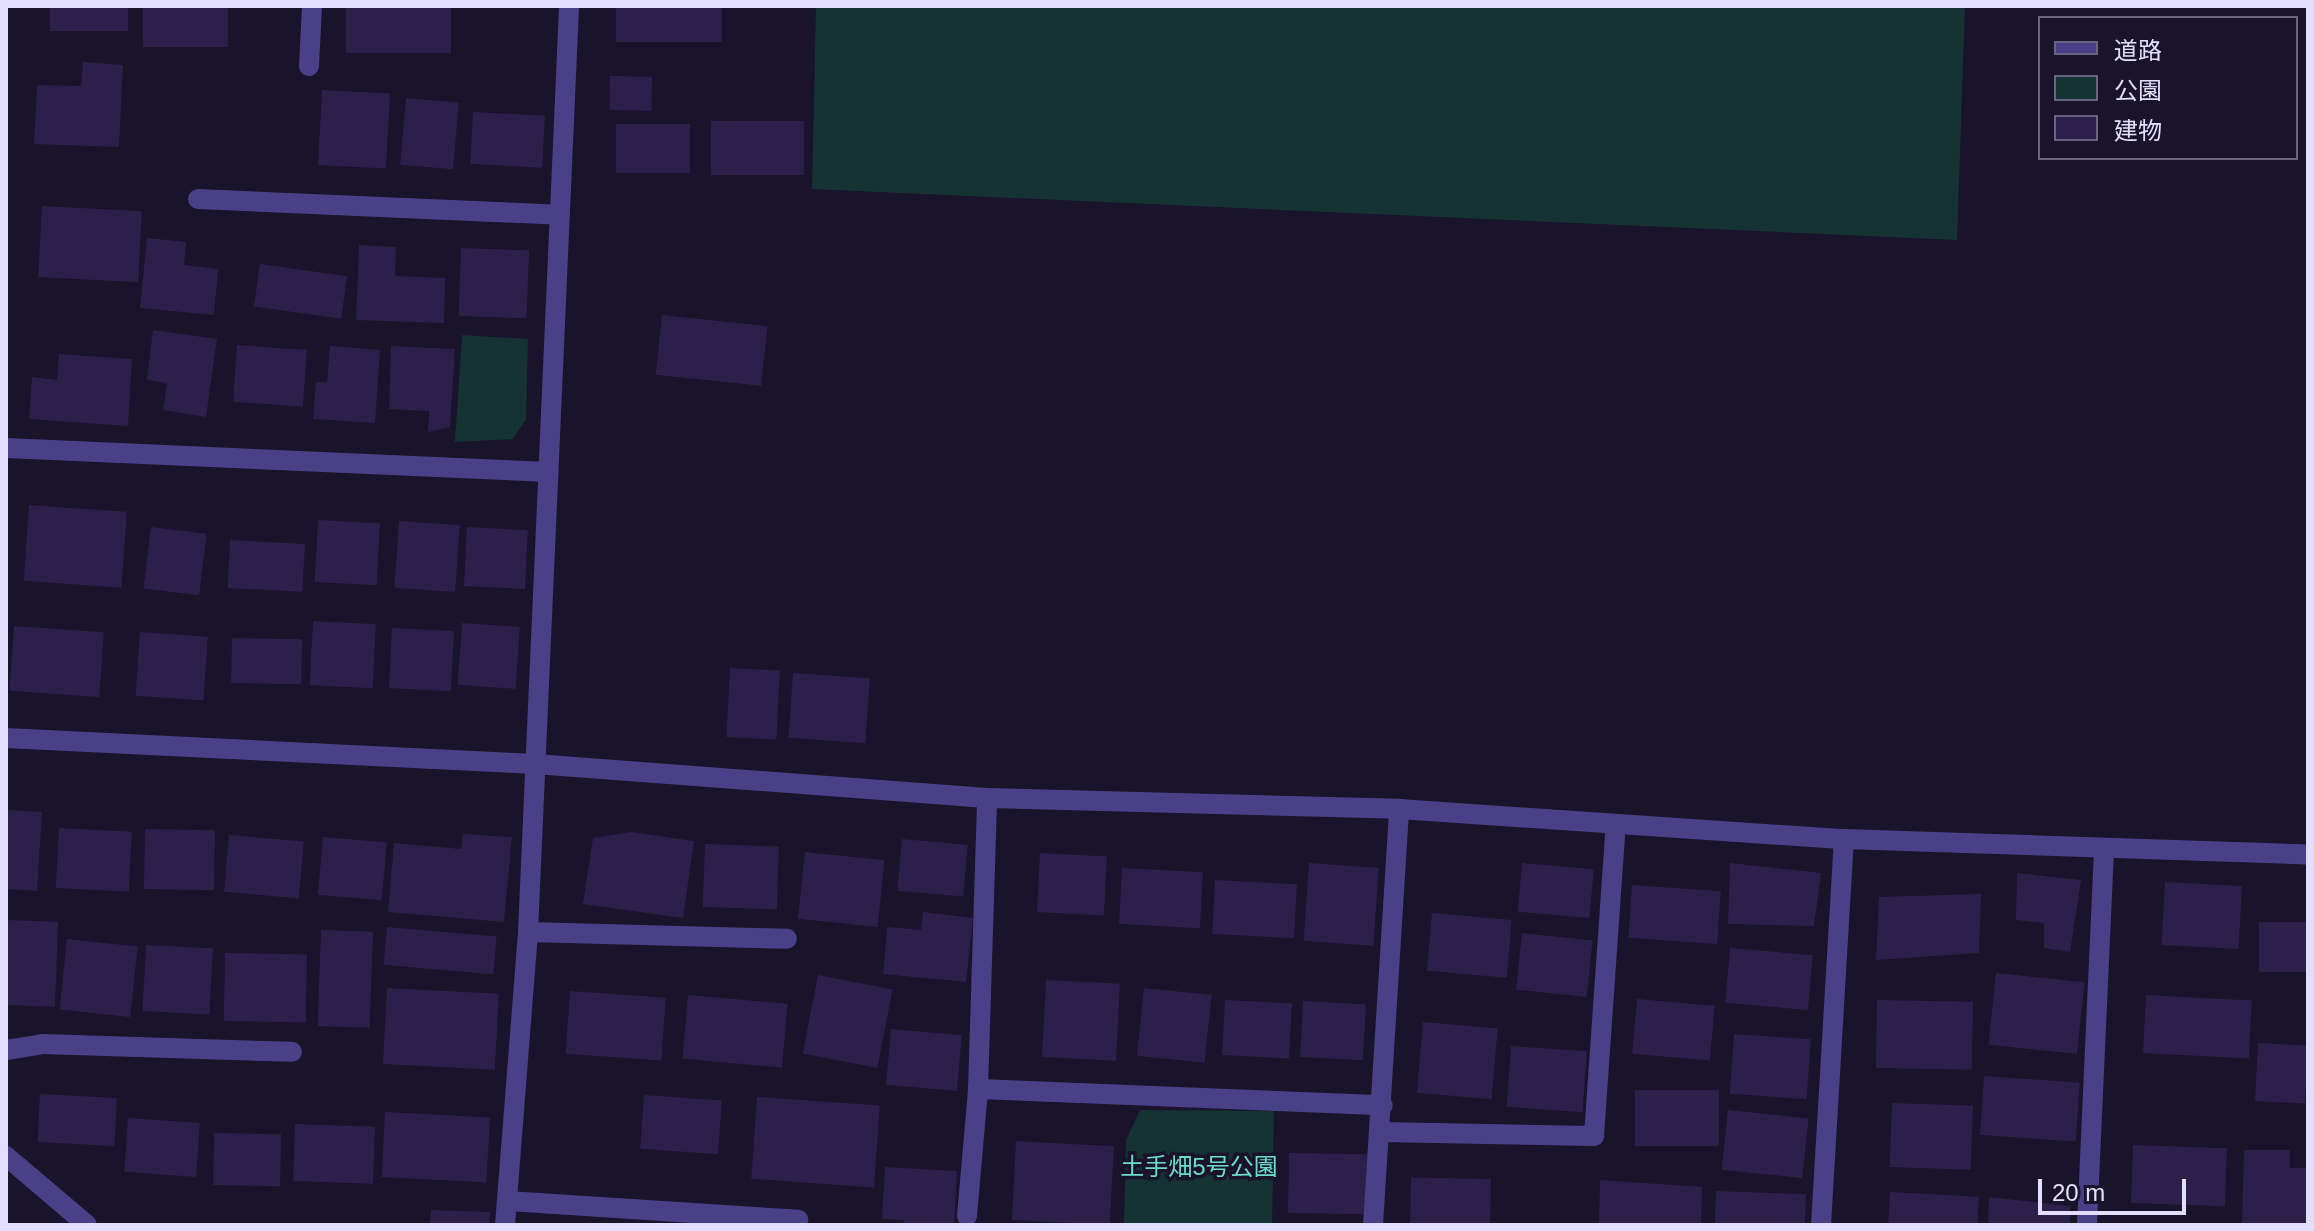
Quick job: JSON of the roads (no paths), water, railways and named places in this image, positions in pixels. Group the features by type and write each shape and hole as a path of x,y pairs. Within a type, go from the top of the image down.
{"street":[{"path":"309,66 312,6"},
{"path":"505,1225 528,932 569,6"},
{"path":"198,199 560,215"},
{"path":"6,448 548,472"},
{"path":"6,738 535,764 987,798 1399,809 1844,839 2104,850 2308,854"},
{"path":"967,1216 978,1089 987,798"},
{"path":"1373,1225 1383,1105 1399,809"},
{"path":"1380,1132 1594,1136 1616,825"},
{"path":"1821,1225 1844,839"},
{"path":"2087,1225 2104,850"},
{"path":"528,932 787,939"},
{"path":"6,1050 42,1044 292,1052"},
{"path":"978,1089 1383,1105"},
{"path":"6,1156 87,1225"},
{"path":"507,1201 798,1220"}],"park label":[{"name":"土手畑5号公園","path":"1199,1167"}]}
